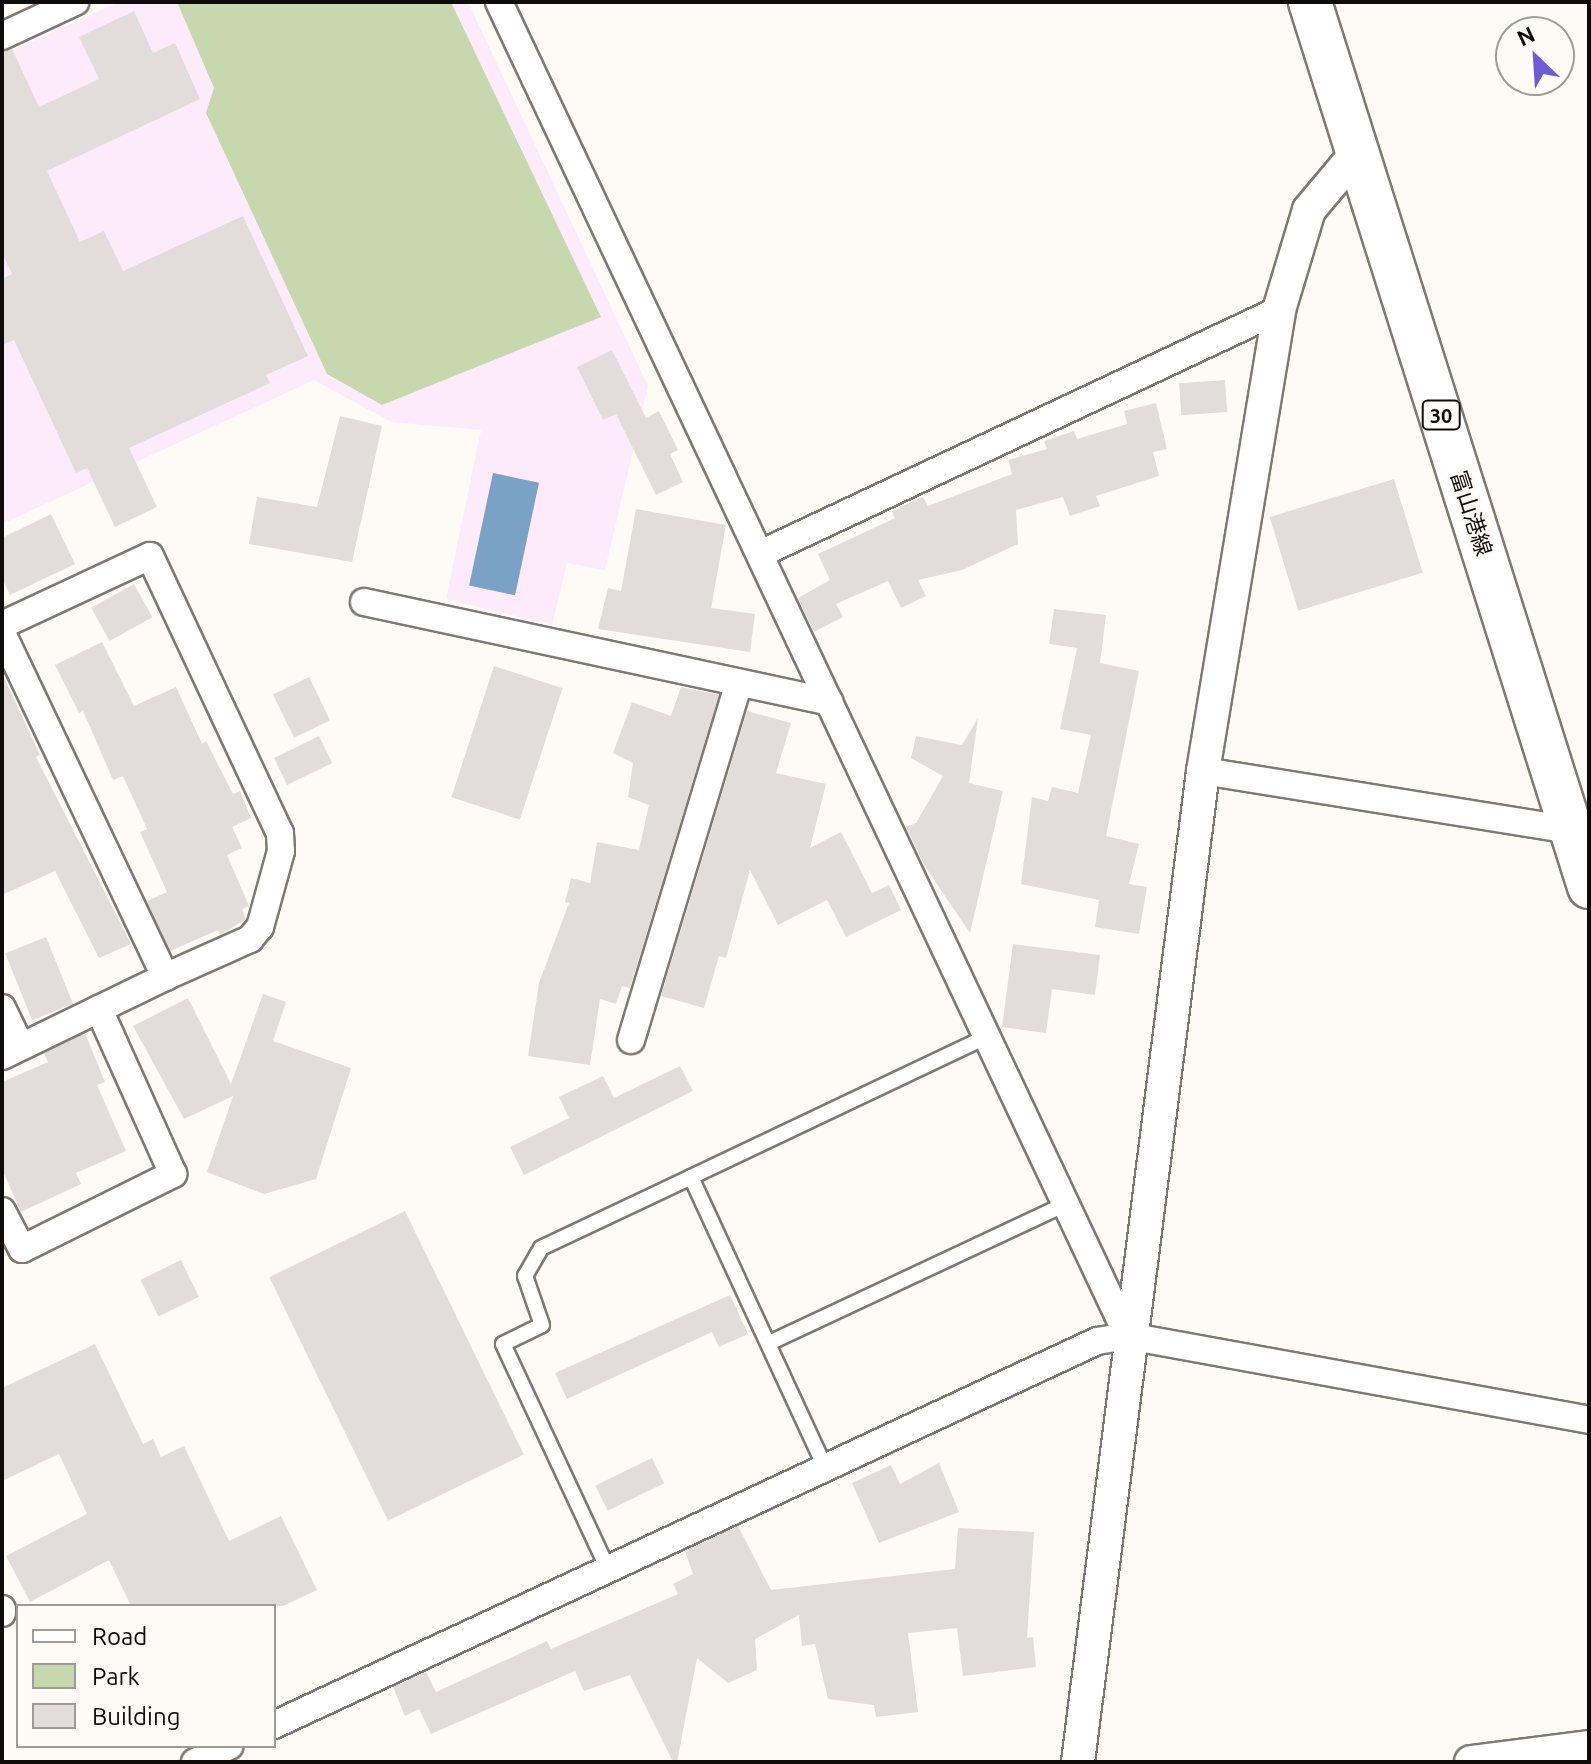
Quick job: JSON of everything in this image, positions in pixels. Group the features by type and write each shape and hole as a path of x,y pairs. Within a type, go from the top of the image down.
{"main road":[{"name":"富山港線","path":"1310,2 1356,154 1580,832 1589,887"}],"street":[{"path":"2,36 75,2"},
{"path":"499,2 1128,1336"},
{"path":"1078,1762 1128,1336 1203,771 1279,310 1309,210 1356,154"},
{"path":"760,554 1279,310"},
{"path":"2,625 150,556 280,833 281,851 260,927 250,939 11,1051 2,1008"},
{"path":"364,602 829,702"},
{"path":"2,633 165,977"},
{"path":"631,1040 739,683"},
{"path":"1203,771 1580,832"},
{"path":"2,1211 22,1249 173,1174 99,1009"},
{"path":"276,1724 1081,1346 1128,1336 1589,1420"},
{"path":"1471,1762 1589,1747"},
{"path":"195,1762 225,1748"}],"lane":[{"path":"607,1567 503,1344 542,1325 525,1276 541,1248 986,1037"},
{"path":"691,1177 824,1465"},
{"path":"769,1343 1066,1204"}],"shaded area":[{"path":"119,2 468,2 648,386 605,570 567,563 552,625 446,599 481,430 391,422 314,380 2,524 2,55"}],"green space":[{"path":"177,2 451,2 601,317 382,405 327,374 206,113 214,88"}],"water":[{"path":"493,473 539,483 515,595 469,585"}],"building":[{"path":"134,11 153,53 175,43 200,99 47,171 80,242 104,231 123,271 243,216 308,356 266,375 270,383 129,448 157,507 115,527 87,468 76,473 14,340 2,345 2,279 12,274 2,253 2,52 12,49 39,107 99,79 79,37"},
{"path":"612,350 646,418 659,411 678,450 670,454 683,482 656,495 616,414 603,420 577,367"},
{"path":"1225,380 1227,412 1181,415 1179,383"},
{"path":"1156,403 1167,449 1153,452 1159,476 1096,496 1100,506 1070,516 1063,497 1016,510 1018,544 962,570 918,580 926,596 901,608 888,581 836,604 843,617 814,632 798,598 830,580 818,554 895,518 892,511 923,497 928,506 1012,474 1008,460 1047,449 1044,441 1074,431 1077,439 1127,424 1124,411"},
{"path":"340,416 382,426 352,562 249,544 257,497 317,507"},
{"path":"1394,479 1423,573 1298,611 1270,517"},
{"path":"636,509 726,525 711,608 755,614 750,652 598,629 608,588 621,591"},
{"path":"51,514 75,564 10,595 2,578 2,538"},
{"path":"134,584 152,617 110,641 91,608"},
{"path":"1054,609 1106,615 1100,663 1139,671 1106,836 1139,844 1129,884 1147,887 1139,934 1095,927 1099,900 1021,884 1032,797 1048,801 1052,787 1078,793 1091,735 1060,729 1077,648 1049,644"},
{"path":"102,642 134,706 176,687 202,744 206,741 233,794 240,791 251,818 232,827 242,848 227,855 249,906 242,909 246,919 220,935 218,930 170,951 147,901 167,892 140,832 147,829 123,776 113,780 83,711 79,713 55,665"},
{"path":"494,666 562,688 520,819 451,797"},
{"path":"2,673 40,755 36,757 131,944 99,958 55,871 2,895"},
{"path":"309,677 330,720 294,738 273,695"},
{"path":"681,687 719,695 630,988 622,986 616,1004 600,999 590,1065 528,1056 539,983 569,903 565,902 571,878 590,883 597,842 639,850 649,805 628,797 633,763 613,753 632,702 671,716"},
{"path":"747,711 791,723 776,773 826,784 810,848 841,832 872,893 889,885 901,910 846,937 827,900 778,925 750,870 726,958 719,956 704,1008 661,996"},
{"path":"978,718 969,783 1003,791 970,933 924,865 906,827 916,823 943,776 911,758 916,736 962,745"},
{"path":"319,736 332,763 287,785 274,758"},
{"path":"46,937 73,1004 32,1020 5,953"},
{"path":"1013,944 1100,955 1095,995 1052,989 1046,1033 1002,1027"},
{"path":"263,994 286,1002 273,1041 351,1068 316,1179 264,1194 207,1172 233,1096 184,1119 133,1026 188,998 231,1084"},
{"path":"85,1033 105,1082 97,1085 126,1151 76,1173 81,1184 21,1212 2,1169 2,1082 48,1062 44,1053"},
{"path":"680,1066 693,1091 524,1175 510,1147 569,1118 559,1097 603,1076 614,1098"},
{"path":"405,1211 524,1455 388,1521 269,1277"},
{"path":"181,1260 199,1297 159,1317 141,1280"},
{"path":"730,1295 748,1334 719,1347 712,1332 567,1399 555,1373"},
{"path":"95,1344 143,1444 153,1439 161,1457 184,1446 229,1541 281,1516 317,1590 283,1606 130,1604 109,1560 30,1602 6,1556 87,1514 59,1454 2,1481 2,1388"},
{"path":"652,1458 664,1483 608,1511 595,1486"},
{"path":"939,1463 959,1512 879,1543 852,1483 891,1465 900,1484"},
{"path":"738,1526 771,1590 955,1569 958,1528 1034,1532 1027,1638 1033,1637 1036,1667 963,1676 957,1628 908,1633 918,1712 876,1717 874,1705 828,1699 815,1644 802,1646 799,1615 755,1639 757,1670 728,1683 697,1658 677,1762 673,1762 630,1675 584,1691 575,1671 431,1734 419,1709 405,1716 393,1687 426,1672 436,1692 547,1641 551,1649 678,1594 673,1584 693,1574 685,1551"}]}
